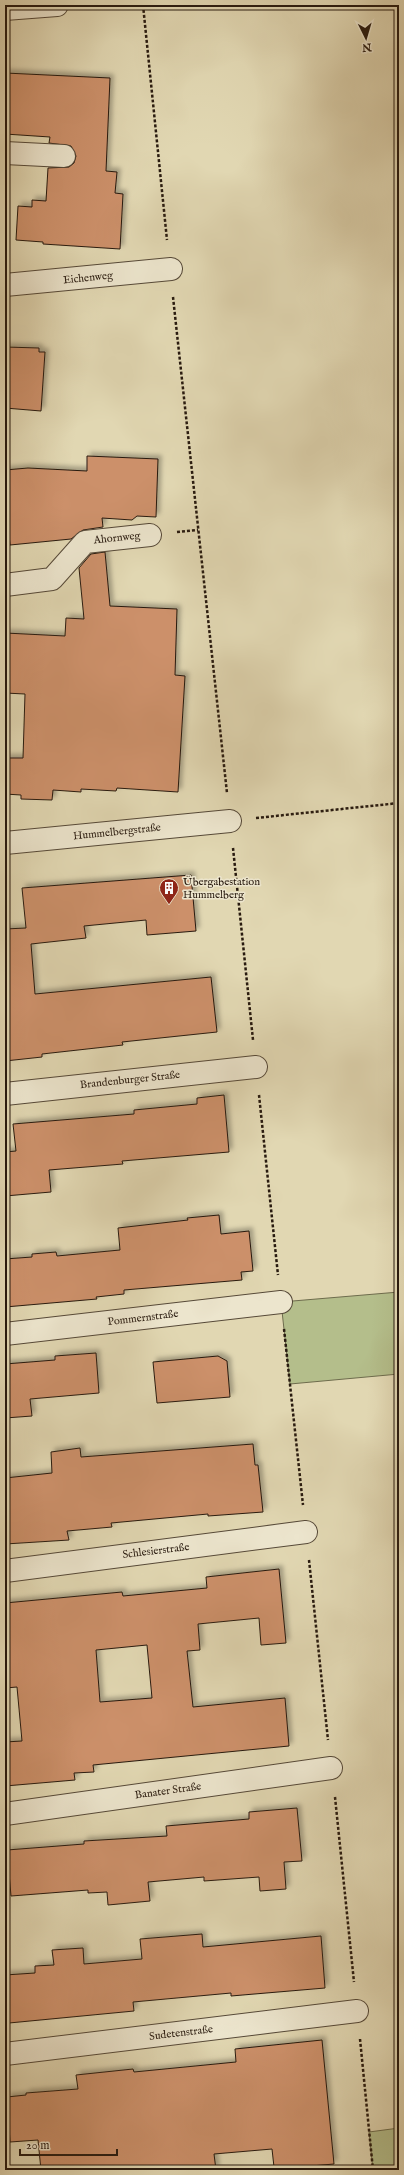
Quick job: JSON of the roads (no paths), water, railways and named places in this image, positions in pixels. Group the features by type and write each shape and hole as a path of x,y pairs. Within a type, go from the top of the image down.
{"street":[{"path":"5,9 57,5"},
{"path":"5,154 64,156"},
{"name":"Eichenweg","path":"5,285 170,269"},
{"name":"Ahornweg","path":"5,585 52,579 85,542 150,535"},
{"name":"Hummelbergstraße","path":"5,843 230,821"},
{"name":"Brandenburger Straße","path":"5,1094 256,1067"},
{"name":"Pommernstraße","path":"5,1334 282,1302"},
{"name":"Schlesierstraße","path":"5,1571 306,1532"},
{"name":"Banater Straße","path":"5,1814 332,1768"},
{"name":"Sudetenstraße","path":"5,2054 357,2011"}],"place":[{"name":"Übergabestation Hummelberg","path":"169,905"}]}
